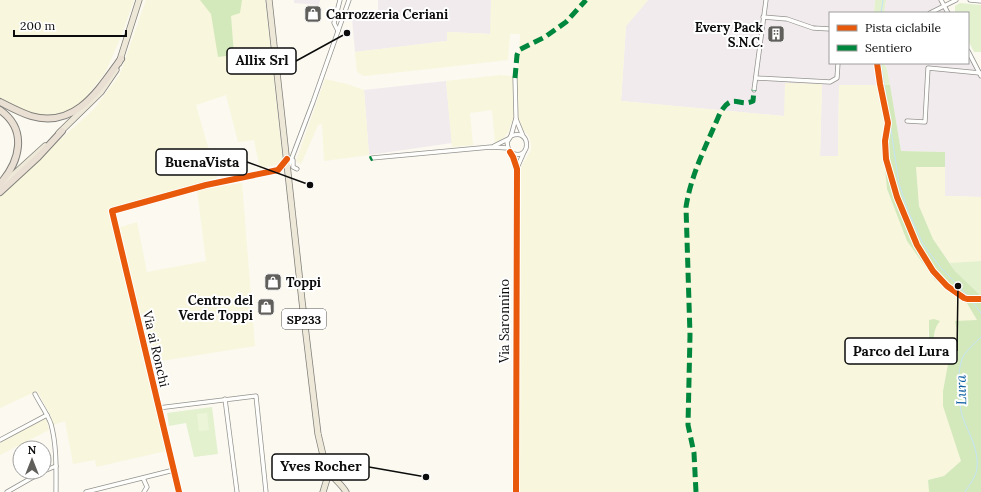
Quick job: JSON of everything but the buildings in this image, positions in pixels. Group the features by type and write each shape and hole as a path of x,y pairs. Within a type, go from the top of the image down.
{"highway":[{"path":"0,102 20,112 40,118 56,117 68,114 80,108 94,95 121,59"},
{"path":"0,110 12,123 17,134 18,141 16,158 0,185"},
{"path":"0,192 38,157 62,130"}],"main road":[{"path":"0,185 62,130 101,92 121,59 139,0"},
{"name":"SP233","path":"269,0 290,158 288,170 318,434 326,468 327,479 324,489"},
{"name":"SP233","path":"326,468 338,483 342,485 346,492"},
{"name":"SP233","path":"324,489 331,482 338,483"}],"street":[{"path":"338,31 334,23 340,0"},
{"path":"297,169 293,167 290,158 321,80 349,0"},
{"path":"754,90 766,0"},
{"path":"941,0 947,12"},
{"path":"932,12 956,0"},
{"path":"970,0 981,1"},
{"path":"763,16 787,20 814,28 829,29"},
{"path":"969,53 980,74"},
{"path":"756,78 830,82 837,78 838,64"},
{"path":"907,121 925,122 928,68 980,74"},
{"name":"Via Saronnino","path":"515,78 516,118 510,138 507,142 508,148 516,162 517,169 515,374 516,492"},
{"name":"Via Saronnino","path":"516,118 527,142 527,146 517,169"},
{"path":"491,147 504,142 516,134 523,136"},
{"path":"372,158 491,147 508,148"},
{"path":"510,152 518,154 524,152"},
{"name":"Via ai Ronchi","path":"179,492 112,211 206,185 278,170 290,158"},
{"path":"35,394 47,415 53,434 56,466 56,492"},
{"path":"158,408 256,396 266,492"},
{"path":"225,400 237,492"},
{"path":"0,440 47,415"},
{"path":"52,468 56,466"},
{"path":"86,492 96,491 174,470"},
{"path":"142,478 147,488 144,492"},
{"path":"7,492 29,480"}],"shaded area":[{"path":"0,0 134,0 120,39 105,73 82,102 67,112 48,116 29,113 0,101"},
{"path":"146,0 265,0 283,163 260,169 254,140 238,142 226,95 196,105 217,178 109,209 166,451 96,467 95,460 73,464 65,421 53,425 51,416 37,391 0,408 0,194 94,109 120,74"},
{"path":"294,0 320,0 319,5 294,3"},
{"path":"378,0 491,0 491,34 448,32 447,41 355,52 352,18 378,17"},
{"path":"491,0 648,0 626,26 621,101 784,116 785,83 822,84 820,156 838,156 839,85 877,85 885,122 883,149 887,189 907,241 935,279 965,300 977,320 958,335 954,350 935,350 935,326 930,320 928,335 929,350 882,352 881,360 883,362 948,364 943,391 961,461 944,476 928,480 929,492 519,492 518,347 521,167 531,150 531,143 529,136 523,130 520,122 511,123 509,131 503,139 495,143 492,110 470,113 473,145 452,147 446,81 501,75 518,77 520,34 510,34 508,60 420,70 364,76 357,72 355,52 447,41 447,32 490,34"},
{"path":"648,0 875,0 874,12 829,12 829,64 876,64 877,85 839,85 838,156 820,156 822,84 784,116 621,101 626,26"},
{"path":"886,0 938,0 944,12 884,12"},
{"path":"969,58 981,80 981,197 945,196 945,152 901,151 887,69 884,64 969,64"},
{"path":"325,79 364,90 369,155 324,161 322,124 318,125 301,164 296,161"},
{"path":"446,81 452,143 369,155 364,90"},
{"path":"916,167 945,167 945,196 981,197 981,261 950,263 933,239 919,206"},
{"path":"242,183 255,346 149,363 118,228 137,222 147,272 206,261 197,190"},
{"path":"46,418 49,430 29,440 12,440 12,449 0,455 0,443"}],"green space":[{"path":"200,0 242,0 240,13 231,16 234,55 218,57 211,14"},
{"path":"875,0 886,0 884,12 874,12"},
{"path":"960,3 981,5 981,52 974,52 969,42 969,12 955,12 955,6"},
{"path":"876,64 884,64 890,85 877,85"},
{"path":"877,85 890,85 901,151 945,152 945,167 916,167 919,206 933,239 955,271 981,296 981,492 929,492 928,480 944,476 961,461 943,406 943,391 948,364 883,362 882,352 929,350 929,320 934,319 940,321 934,335 935,350 954,350 958,335 955,321 977,320 965,300 935,280 907,241 887,189 883,149 885,122"},
{"path":"981,261 981,296 955,271 950,263"},
{"path":"212,407 218,454 194,457 186,423 169,426 167,413"},
{"path":"207,413 209,430 199,431 197,414"}],"waterway":[{"name":"Lura","path":"881,12 883,0"},
{"name":"Lura","path":"881,64 899,184 909,213 923,244 941,268 967,295 981,313"},
{"name":"Lura","path":"965,492 975,474 977,461 975,448 961,412 959,377 961,361 964,355 981,337"}],"marked path":[{"path":"515,78 517,55 519,50 545,37 566,22 586,0"},
{"path":"696,492 694,453 688,425 690,335 686,207 688,195 696,171 720,113 725,106 732,101 744,103 753,101 754,90"}],"cycle path":[{"path":"877,64 888,123 885,141 886,159 897,197 917,245 933,271 947,286 964,298 981,299"},
{"path":"510,152 517,169 516,492"},
{"path":"179,492 112,211 206,185 278,170 287,159"}],"place":[{"name":"Carrozzeria Ceriani","path":"313,14"},
{"name":"Allix Srl","path":"347,33"},
{"name":"Every Pack S.N.C.","path":"776,34"},
{"name":"BuenaVista","path":"310,185"},
{"name":"Toppi","path":"273,282"},
{"name":"Parco del Lura","path":"958,286"},
{"name":"Centro del Verde Toppi","path":"266,307"},
{"name":"Yves Rocher","path":"426,477"}]}
